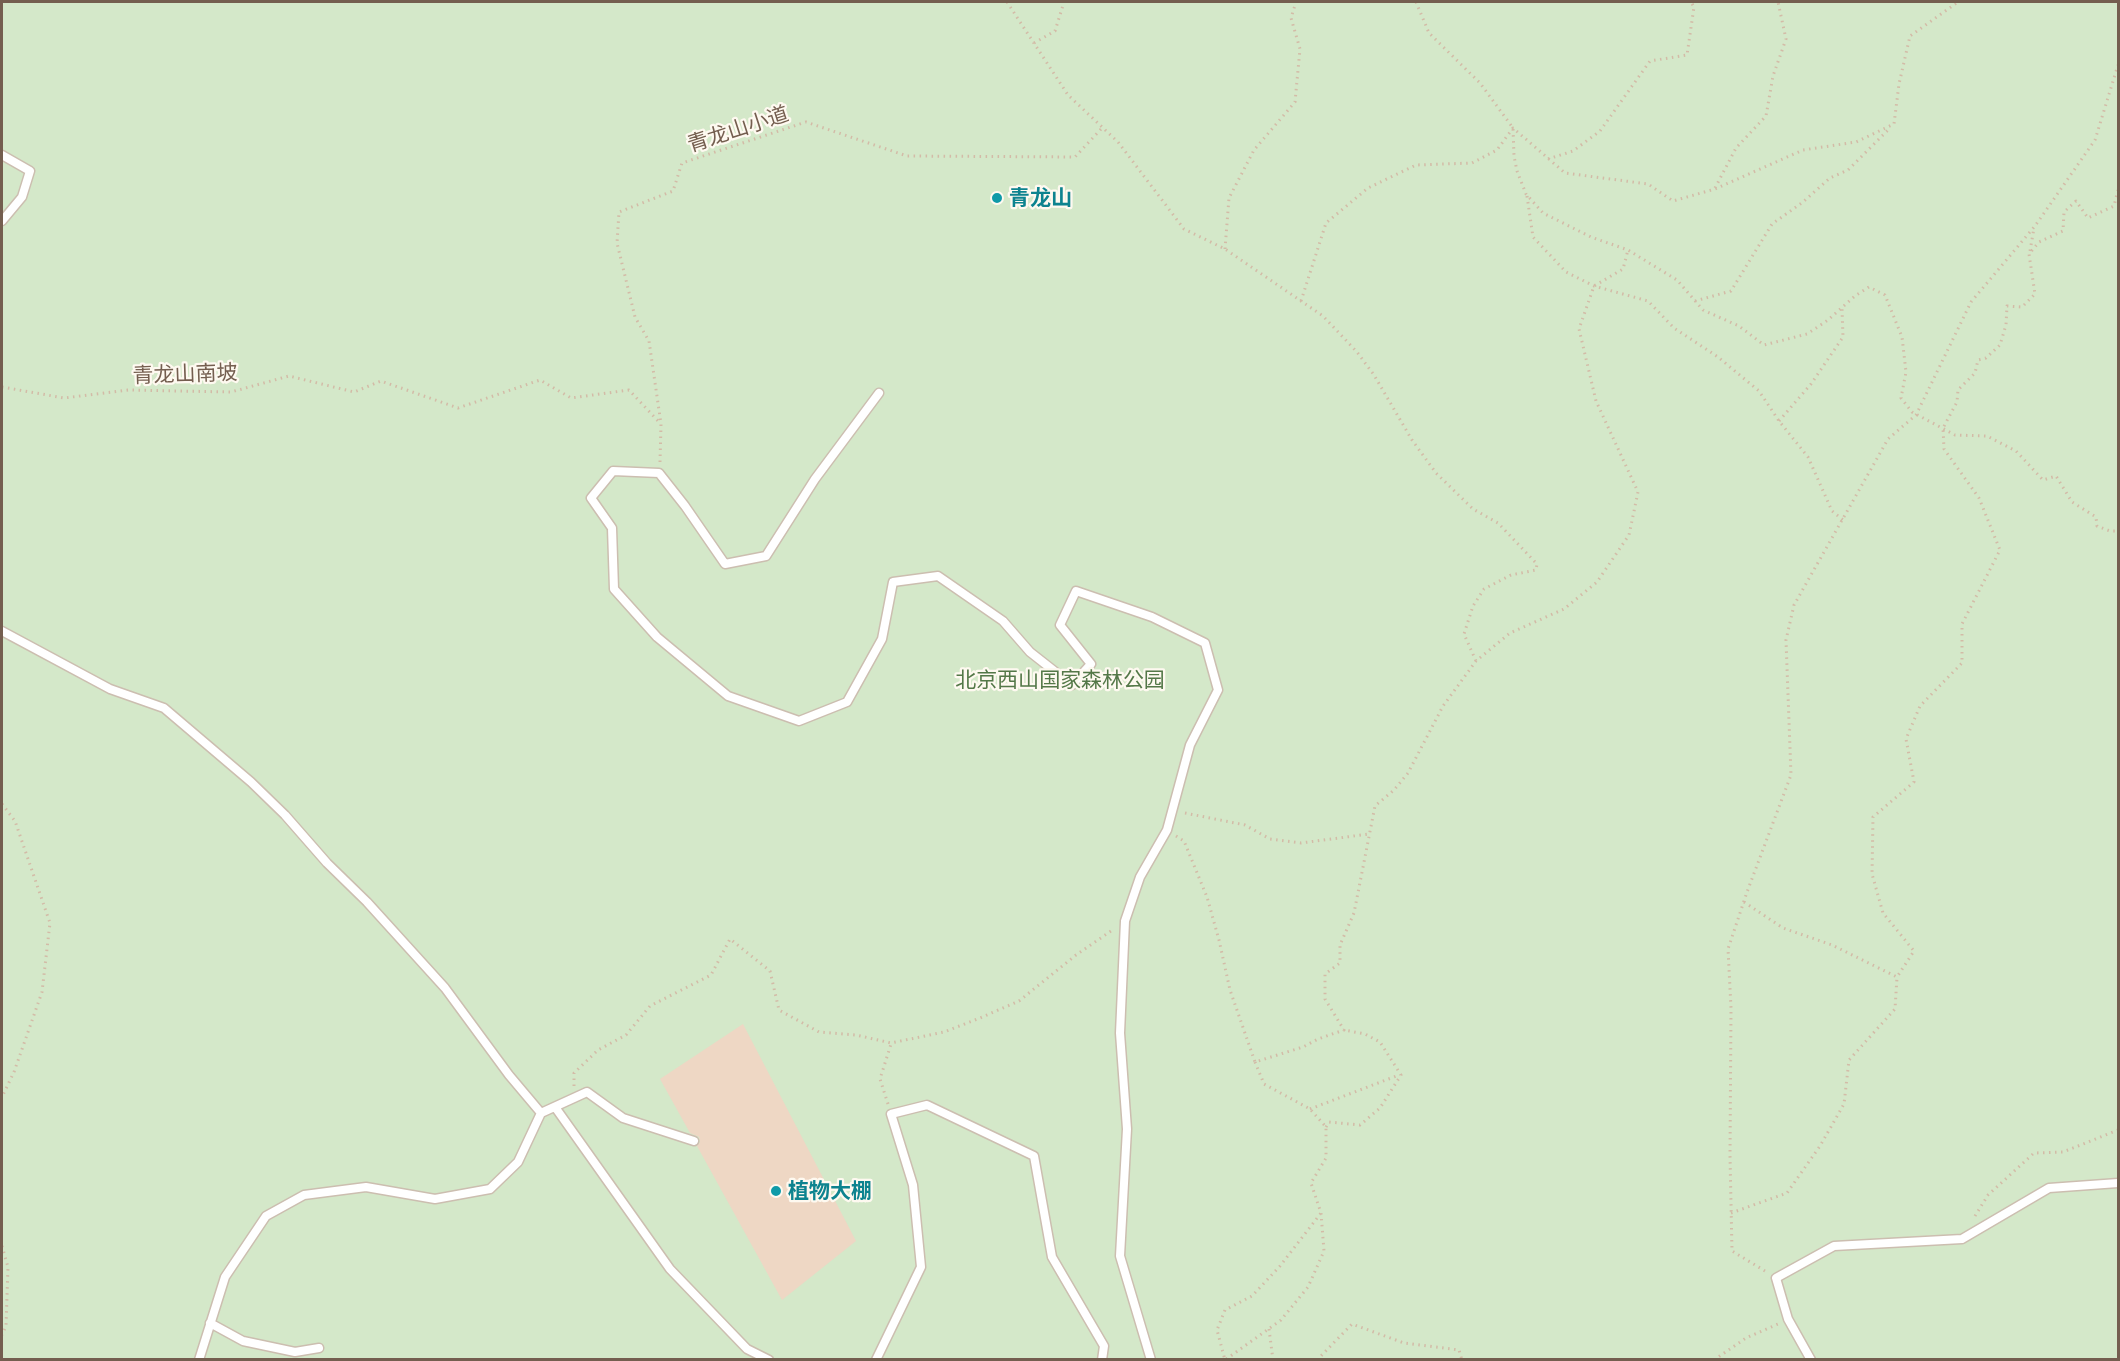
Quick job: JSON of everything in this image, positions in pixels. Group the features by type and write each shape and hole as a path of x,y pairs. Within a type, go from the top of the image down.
{"lane":[{"path":"2,155 30,171 22,197 2,221"},
{"path":"879,393 815,479 766,556 725,564 659,473 613,471 591,498 612,528 614,589 657,638 728,696 798,721 847,702 882,639 893,582 938,576 1003,621 1030,652 1072,685 1091,664 1060,626 1076,591 1152,617 1205,643 1218,690 1190,745 1167,830 1140,877 1125,921 1120,1033 1127,1129 1120,1256 1151,1359"},
{"path":"2,631 110,689 164,708 250,782 285,815 445,988 509,1075 541,1113"},
{"path":"198,1359 225,1277 266,1216 304,1195 366,1187 435,1199 490,1189 518,1161 541,1113 587,1092 623,1118 694,1141"},
{"path":"876,1359 921,1267 913,1185 891,1114 927,1105 1034,1156 1052,1257 1104,1346 1102,1359"},
{"path":"555,1107 670,1269 747,1349 769,1359"},
{"path":"1811,1359 1788,1319 1776,1278 1834,1246 1962,1239 2049,1188 2118,1183"},
{"path":"210,1323 243,1341 295,1352 319,1348"}],"path":[{"path":"1007,2 1068,95 1118,142 1184,229 1225,249 1323,316 1358,352 1412,440 1436,473 1473,509 1498,523 1537,564 1536,570 1511,575 1484,589 1473,606 1464,634 1476,661"},
{"path":"1034,43 1055,31 1064,2"},
{"path":"1225,249 1229,198 1254,150 1295,102 1300,49 1291,18 1296,2"},
{"path":"1416,2 1429,33 1480,83 1513,128 1565,174 1648,184 1673,201 1715,189 1803,150 1856,142 1894,124"},
{"path":"1548,159 1573,151 1600,130 1650,61 1687,55 1694,7 1691,2"},
{"path":"1715,189 1736,148 1766,116 1773,76 1786,39 1778,2"},
{"path":"1695,301 1731,291 1772,224 1803,202 1830,178 1848,170 1894,124 1899,84 1910,36 1958,2"},
{"path":"1776,1278 1732,1251 1731,1008 1728,949 1791,775 1786,640 1794,605 1888,439 1916,415 1971,302 2035,226 2095,140 2118,65"},
{"name":"青龙山小道","path":"659,473 661,424 649,340 635,317 617,243 619,212 673,191 682,163 806,122 907,156 1075,157 1103,128"},
{"path":"1300,302 1326,223 1368,188 1416,165 1472,163 1497,150 1513,128"},
{"path":"1513,128 1514,156 1526,194 1533,237 1566,272 1594,286 1648,301 1674,328 1718,357 1759,391 1779,421 1808,457 1832,511 1843,520"},
{"path":"2029,254 2039,242 2063,231 2064,212 2076,201 2088,218 2114,206 2118,190"},
{"path":"1526,194 1543,213 1591,237 1628,250 1677,280 1703,310 1739,326 1764,345 1807,334 1869,286 1885,295 1902,337 1906,372 1901,398 1916,415 1955,435 1987,436 2016,451 2043,480 2056,476 2072,502 2096,517 2097,526 2110,531 2118,531"},
{"path":"1731,1213 1787,1193 1794,1184 1820,1146 1844,1104 1849,1060 1895,1009 1897,977 1914,951 1883,913 1872,874 1873,817 1914,782 1906,740 1920,706 1962,663 1962,624 2000,550 1979,498 1944,449 1943,428 1957,402 1958,390 1975,373 1978,360 1986,358 2000,345 2006,325 2007,306 2022,307 2035,294 2029,254 2035,226"},
{"path":"1344,1030 1325,999 1325,974 1340,963 1340,945 1354,913 1375,806 1394,790 1408,773 1443,706 1476,661 1510,633 1564,609 1597,582 1629,535 1638,492 1596,401 1580,329 1594,286 1623,269 1628,250"},
{"path":"1779,421 1811,384 1843,338 1842,308"},
{"name":"青龙山南坡","path":"2,387 63,398 128,390 231,392 289,376 354,392 381,381 458,408 540,380 572,398 629,390 661,424"},
{"path":"2,804 15,821 50,923 42,992 14,1072 2,1097"},
{"path":"1171,810 1245,825 1270,839 1301,843 1370,834"},
{"path":"1167,830 1184,841 1207,897 1220,940 1230,990 1264,1084 1310,1109 1326,1127"},
{"path":"1744,902 1783,928 1832,945 1897,977"},
{"path":"574,1098 574,1073 598,1050 626,1035 650,1006 711,975 730,939 770,971 779,1010 819,1032 856,1035 891,1043 944,1032 1020,1000 1076,955 1125,921"},
{"path":"1255,1062 1303,1047 1344,1030 1365,1034 1380,1042 1401,1075"},
{"path":"891,1043 880,1079 891,1114"},
{"path":"1310,1109 1401,1075"},
{"path":"1321,1213 1280,1266 1252,1296 1225,1311 1217,1330 1225,1359 1281,1320 1308,1287 1324,1251 1321,1213 1311,1183 1326,1158 1326,1127 1329,1122 1360,1125 1380,1108 1401,1075"},
{"path":"1962,1239 1988,1195 2034,1153 2063,1152 2118,1131"},
{"path":"2,1246 8,1267 6,1326 2,1335"},
{"path":"1714,1359 1746,1338 1788,1319"},
{"path":"1317,1359 1352,1324 1404,1343 1459,1350 1462,1359"},
{"path":"1269,1329 1273,1359"}],"green space":[{"name":"北京西山国家森林公园","path":"2,2 2118,2 2118,1359 2,1360"}],"building":[{"name":"植物大棚","path":"743,1024 856,1241 782,1300 697,1146 700,1142 699,1137 690,1133 660,1079"}],"place":[{"name":"青龙山","path":"997,198"},
{"name":"植物大棚","path":"776,1191"}]}
